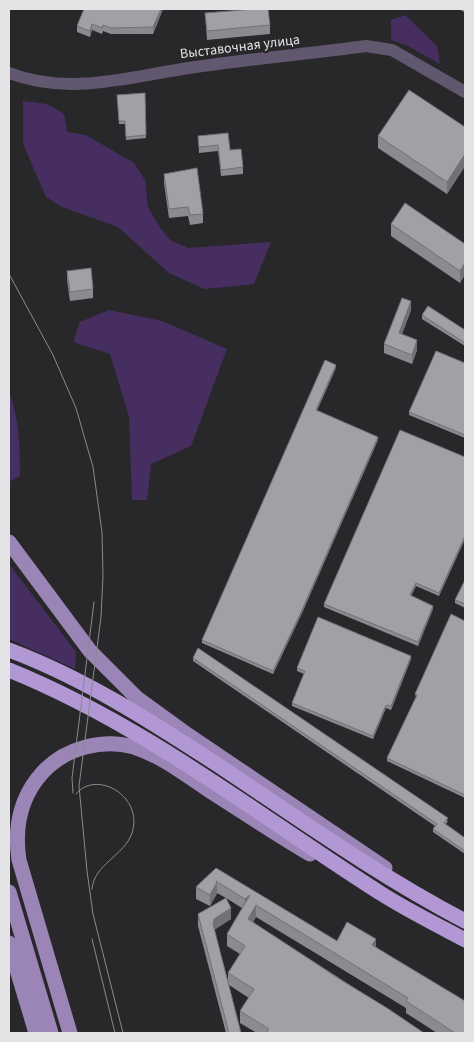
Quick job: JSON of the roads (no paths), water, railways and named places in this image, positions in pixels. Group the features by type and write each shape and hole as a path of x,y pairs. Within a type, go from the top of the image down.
{"highway":[{"path":"9,650 76,680 124,706 187,745 358,858 465,921"},
{"path":"9,670 68,696 132,732 387,897 465,940"}],"main road":[{"path":"9,542 90,651 136,698 180,730 363,852 431,902"},
{"path":"70,1033 19,860 16,836 21,807 35,780 50,765 66,754 82,748 99,745 112,744 133,747 162,760 329,866 387,897"},
{"path":"9,892 51,1033"},
{"path":"9,943 36,1033"}],"street":[{"name":"Выставочная улица","path":"9,73 24,79 54,85 82,84 130,79 188,68 366,46 392,50 465,92"}],"tram line":[{"path":"9,274 53,355 76,408 93,467 102,532 103,576 101,617 79,786 93,914 123,1033"},
{"path":"73,793 72,778 94,602"},
{"path":"76,794 85,787 95,784 116,790 125,798 131,808 134,820 132,833 128,841 103,866 94,880 92,889"},
{"path":"92,939 115,1033"}]}
